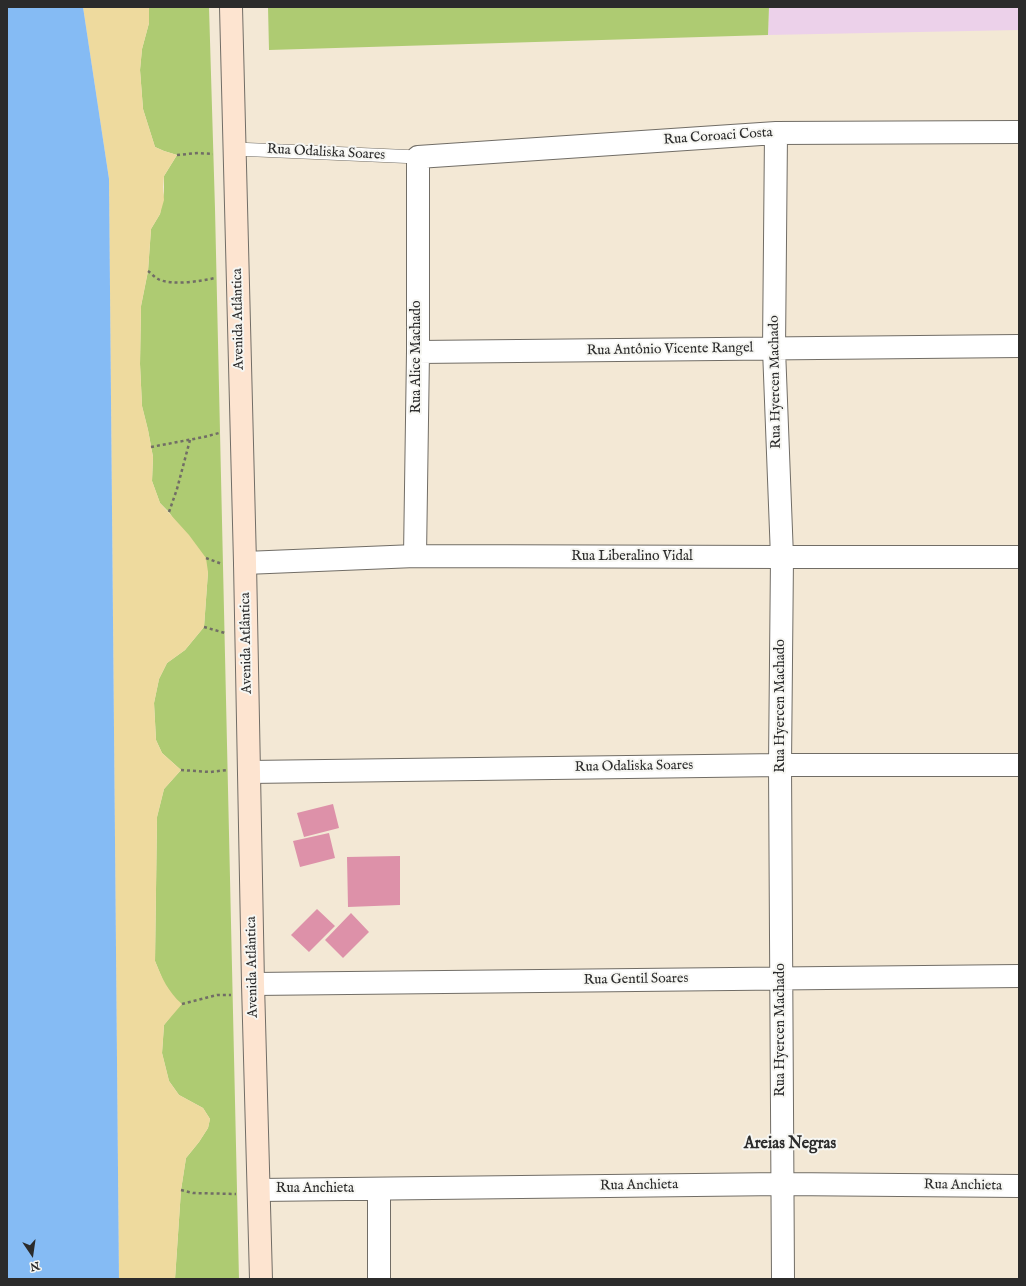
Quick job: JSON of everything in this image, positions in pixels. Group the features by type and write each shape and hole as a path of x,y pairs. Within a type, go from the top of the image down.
{"street":[{"name":"Avenida Atlântica","path":"231,7 228,152 245,563 239,771 253,984 261,1279"},
{"name":"Rua Coroaci Costa","path":"418,158 776,134 1019,132"},
{"name":"Rua Hyercen Machado","path":"776,134 774,349 782,558 780,765 783,1279"},
{"name":"Rua Alice Machado","path":"415,556 418,352 418,158"},
{"name":"Rua Antônio Vicente Rangel","path":"418,352 1019,346"},
{"name":"Rua Liberalino Vidal","path":"245,563 415,556 782,558 1019,557"},
{"name":"Rua Odaliska Soares","path":"239,771 780,765 1019,765"},
{"name":"Rua Gentil Soares","path":"253,984 1019,976"},
{"name":"Rua Anchieta","path":"259,1190 782,1184 1019,1186"},
{"path":"379,1189 379,1279"}],"lane":[{"name":"Rua Odaliska Soares","path":"228,152 418,158"}],"path":[{"path":"177,155 228,152"},
{"path":"148,271 158,279 177,282 200,281 216,278"},
{"path":"151,447 219,433"},
{"path":"169,512 177,489 190,440"},
{"path":"206,558 224,564"},
{"path":"204,627 222,633 231,634"},
{"path":"181,770 210,772 239,771"},
{"path":"182,1004 217,995 232,996"},
{"path":"181,1190 237,1194"}],"shaded area":[{"path":"769,7 1019,7 1019,30 768,35"}],"green space":[{"path":"149,7 209,7 215,209 239,1279 175,1279 181,1190 186,1158 208,1128 210,1119 203,1108 179,1095 169,1081 162,1053 164,1025 171,1016 174,998 164,983 155,961 157,817 164,789 181,770 162,753 156,740 154,703 159,679 167,663 185,650 204,627 208,572 169,512 160,503 152,481 153,457 142,406 140,364 141,306 148,271 151,229 160,214 164,192 164,176 177,155 155,147 143,109 140,70 142,49 149,23"},
{"path":"268,7 769,7 768,35 269,50"}],"sand":[{"path":"83,7 149,7 149,23 142,49 140,70 143,109 155,147 177,155 164,176 164,200 160,214 151,229 148,271 141,306 140,364 142,406 153,457 152,481 160,503 189,535 206,558 208,572 204,627 185,650 167,663 159,679 154,703 156,740 162,753 181,770 164,789 157,817 155,961 169,990 182,1004 164,1025 162,1053 169,1081 179,1095 203,1108 210,1119 208,1128 186,1158 181,1190 175,1279 119,1279 109,179"}],"water":[{"path":"7,7 83,7 109,179 119,1279 7,1279"}],"building":[{"path":"333,804 339,828 304,837 297,813"},
{"path":"329,833 335,858 300,867 293,841"},
{"path":"400,856 400,905 348,907 347,857"},
{"path":"317,909 335,926 309,952 291,935"},
{"path":"351,913 369,932 343,958 325,940"}],"district":[{"name":"Areias Negras","path":"790,1145"}]}
